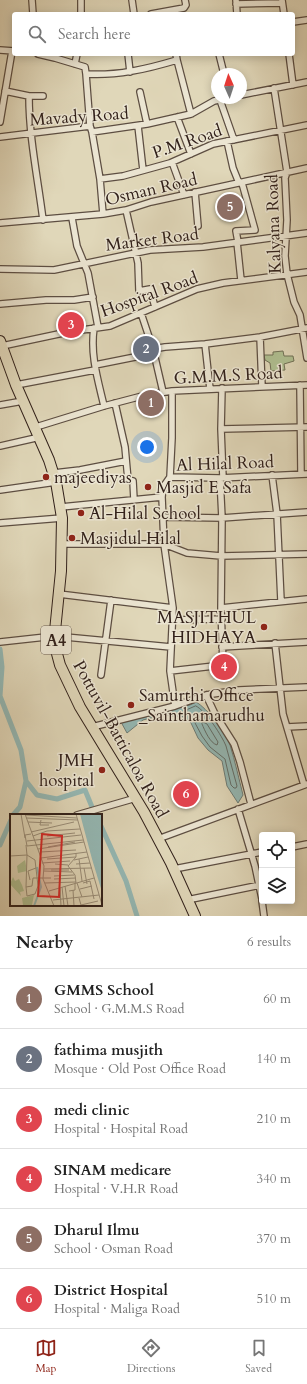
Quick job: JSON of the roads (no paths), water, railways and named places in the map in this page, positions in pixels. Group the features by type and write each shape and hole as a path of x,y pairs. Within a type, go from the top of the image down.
{"highway":[{"name":"Pottuvil-Batticaloa Road","path":"1,344 16,385 40,437 55,478 61,507 62,571 55,636 56,650 62,670 80,707 136,798 174,869 195,916"}],"street":[{"path":"32,0 33,12"},
{"path":"81,0 82,12"},
{"path":"132,0 134,12"},
{"path":"169,12 184,8 186,5 185,0"},
{"path":"237,12 236,2 282,1 284,12"},
{"path":"295,22 307,20"},
{"path":"0,50 12,51"},
{"path":"0,122 2,104 12,56"},
{"path":"46,56 85,67 91,129 100,179 103,214"},
{"path":"75,64 77,56"},
{"path":"128,56 130,72"},
{"path":"220,56 222,68"},
{"path":"289,56 292,85"},
{"path":"86,74 101,75 143,70 176,57 191,114"},
{"path":"247,94 307,82"},
{"name":"Kalyana Road","path":"274,88 287,172 284,178 287,220 285,256 287,274 294,302 305,328 307,358"},
{"path":"5,91 30,96 43,96"},
{"path":"140,92 147,124"},
{"path":"30,96 29,115 43,220"},
{"name":"Mavady Road","path":"0,137 31,133 138,126 191,114 211,103"},
{"path":"221,104 234,140"},
{"path":"177,117 191,154"},
{"name":"P.M Road","path":"100,179 123,176 172,162 213,144 307,125"},
{"path":"138,126 143,170"},
{"path":"227,141 233,168 241,183 255,230 236,231 241,280"},
{"path":"172,162 184,195"},
{"name":"Osman Road","path":"0,224 72,218 126,210 151,202 307,168"},
{"path":"195,192 198,226"},
{"path":"126,210 138,263 139,291 150,289 155,307"},
{"path":"72,218 77,246 84,264 93,297 96,328 92,343 95,367 104,406"},
{"name":"Market Road","path":"0,269 54,270 150,250 204,247 307,233"},
{"name":"Hospital Road","path":"1,344 110,326 197,289 241,280 307,272"},
{"path":"0,304 46,300 74,300 93,297"},
{"path":"141,313 153,349 163,392"},
{"path":"16,385 136,357 153,349 260,337 287,333 305,328"},
{"path":"260,337 262,386"},
{"path":"205,344 210,388"},
{"path":"300,385 300,427 304,474"},
{"name":"G.M.M.S Road","path":"36,427 104,406 163,392 210,388 307,385"},
{"name":"Al Hilal Road","path":"170,671 223,665 221,608 222,388"},
{"path":"170,478 172,391"},
{"path":"0,405 23,401"},
{"path":"115,403 125,447 128,480 133,481 134,500"},
{"path":"221,429 307,427"},
{"path":"0,446 40,437"},
{"path":"0,490 55,478 80,470 126,461"},
{"name":"Al Hilal Road","path":"162,497 163,487 170,478 222,478 304,474"},
{"path":"272,475 277,514 281,601"},
{"path":"61,507 162,497 164,544 173,608 170,671 175,706"},
{"path":"162,517 222,518 307,512"},
{"path":"0,523 62,518"},
{"path":"62,544 164,544 187,553 221,556 307,554"},
{"path":"59,594 173,608"},
{"path":"221,608 307,599"},
{"path":"101,675 111,600"},
{"path":"172,620 222,619"},
{"path":"0,642 55,636 171,647"},
{"path":"222,647 307,642"},
{"path":"158,839 305,785 283,714 275,643"},
{"path":"92,727 175,706 206,695 239,690 307,687"},
{"path":"206,695 215,714 234,744 251,804"},
{"path":"287,727 307,726"},
{"path":"80,814 136,798"},
{"path":"238,809 259,881"},
{"path":"295,846 307,844"},
{"path":"174,869 259,853"},
{"path":"187,900 259,885"},
{"path":"262,904 264,916"}],"water":[{"path":"196,702 205,709 215,721 230,745 243,795 238,803 227,786 222,761 208,750 198,738 191,723 185,717 162,715 143,720 127,733 121,722 190,705"}],"waterway":[{"path":"0,649 2,667 0,696 21,750 26,781 20,807 14,814"},
{"path":"26,781 37,795 57,799 85,790 92,807"},
{"path":"0,845 10,822"},
{"path":"102,828 126,881 137,916"}],"place":[{"name":"Dharul Ilmu","path":"230,207"},
{"name":"medi clinic","path":"71,325"},
{"name":"fathima musjith","path":"146,349"},
{"name":"GMMS School","path":"151,403"},
{"name":"majeediyas","path":"46,477"},
{"name":"Masjid E Safa","path":"148,487"},
{"name":"Al-Hilal School","path":"81,513"},
{"name":"Masjidul Hilal","path":"72,538"},
{"name":"MASJITHUL HIDHAYA","path":"264,627"},
{"name":"SINAM medicare","path":"224,667"},
{"name":"Samurthi Office _Sainthamarudhu","path":"131,705"},
{"name":"JMH hospital","path":"102,770"},
{"name":"District Hospital","path":"186,794"}]}
